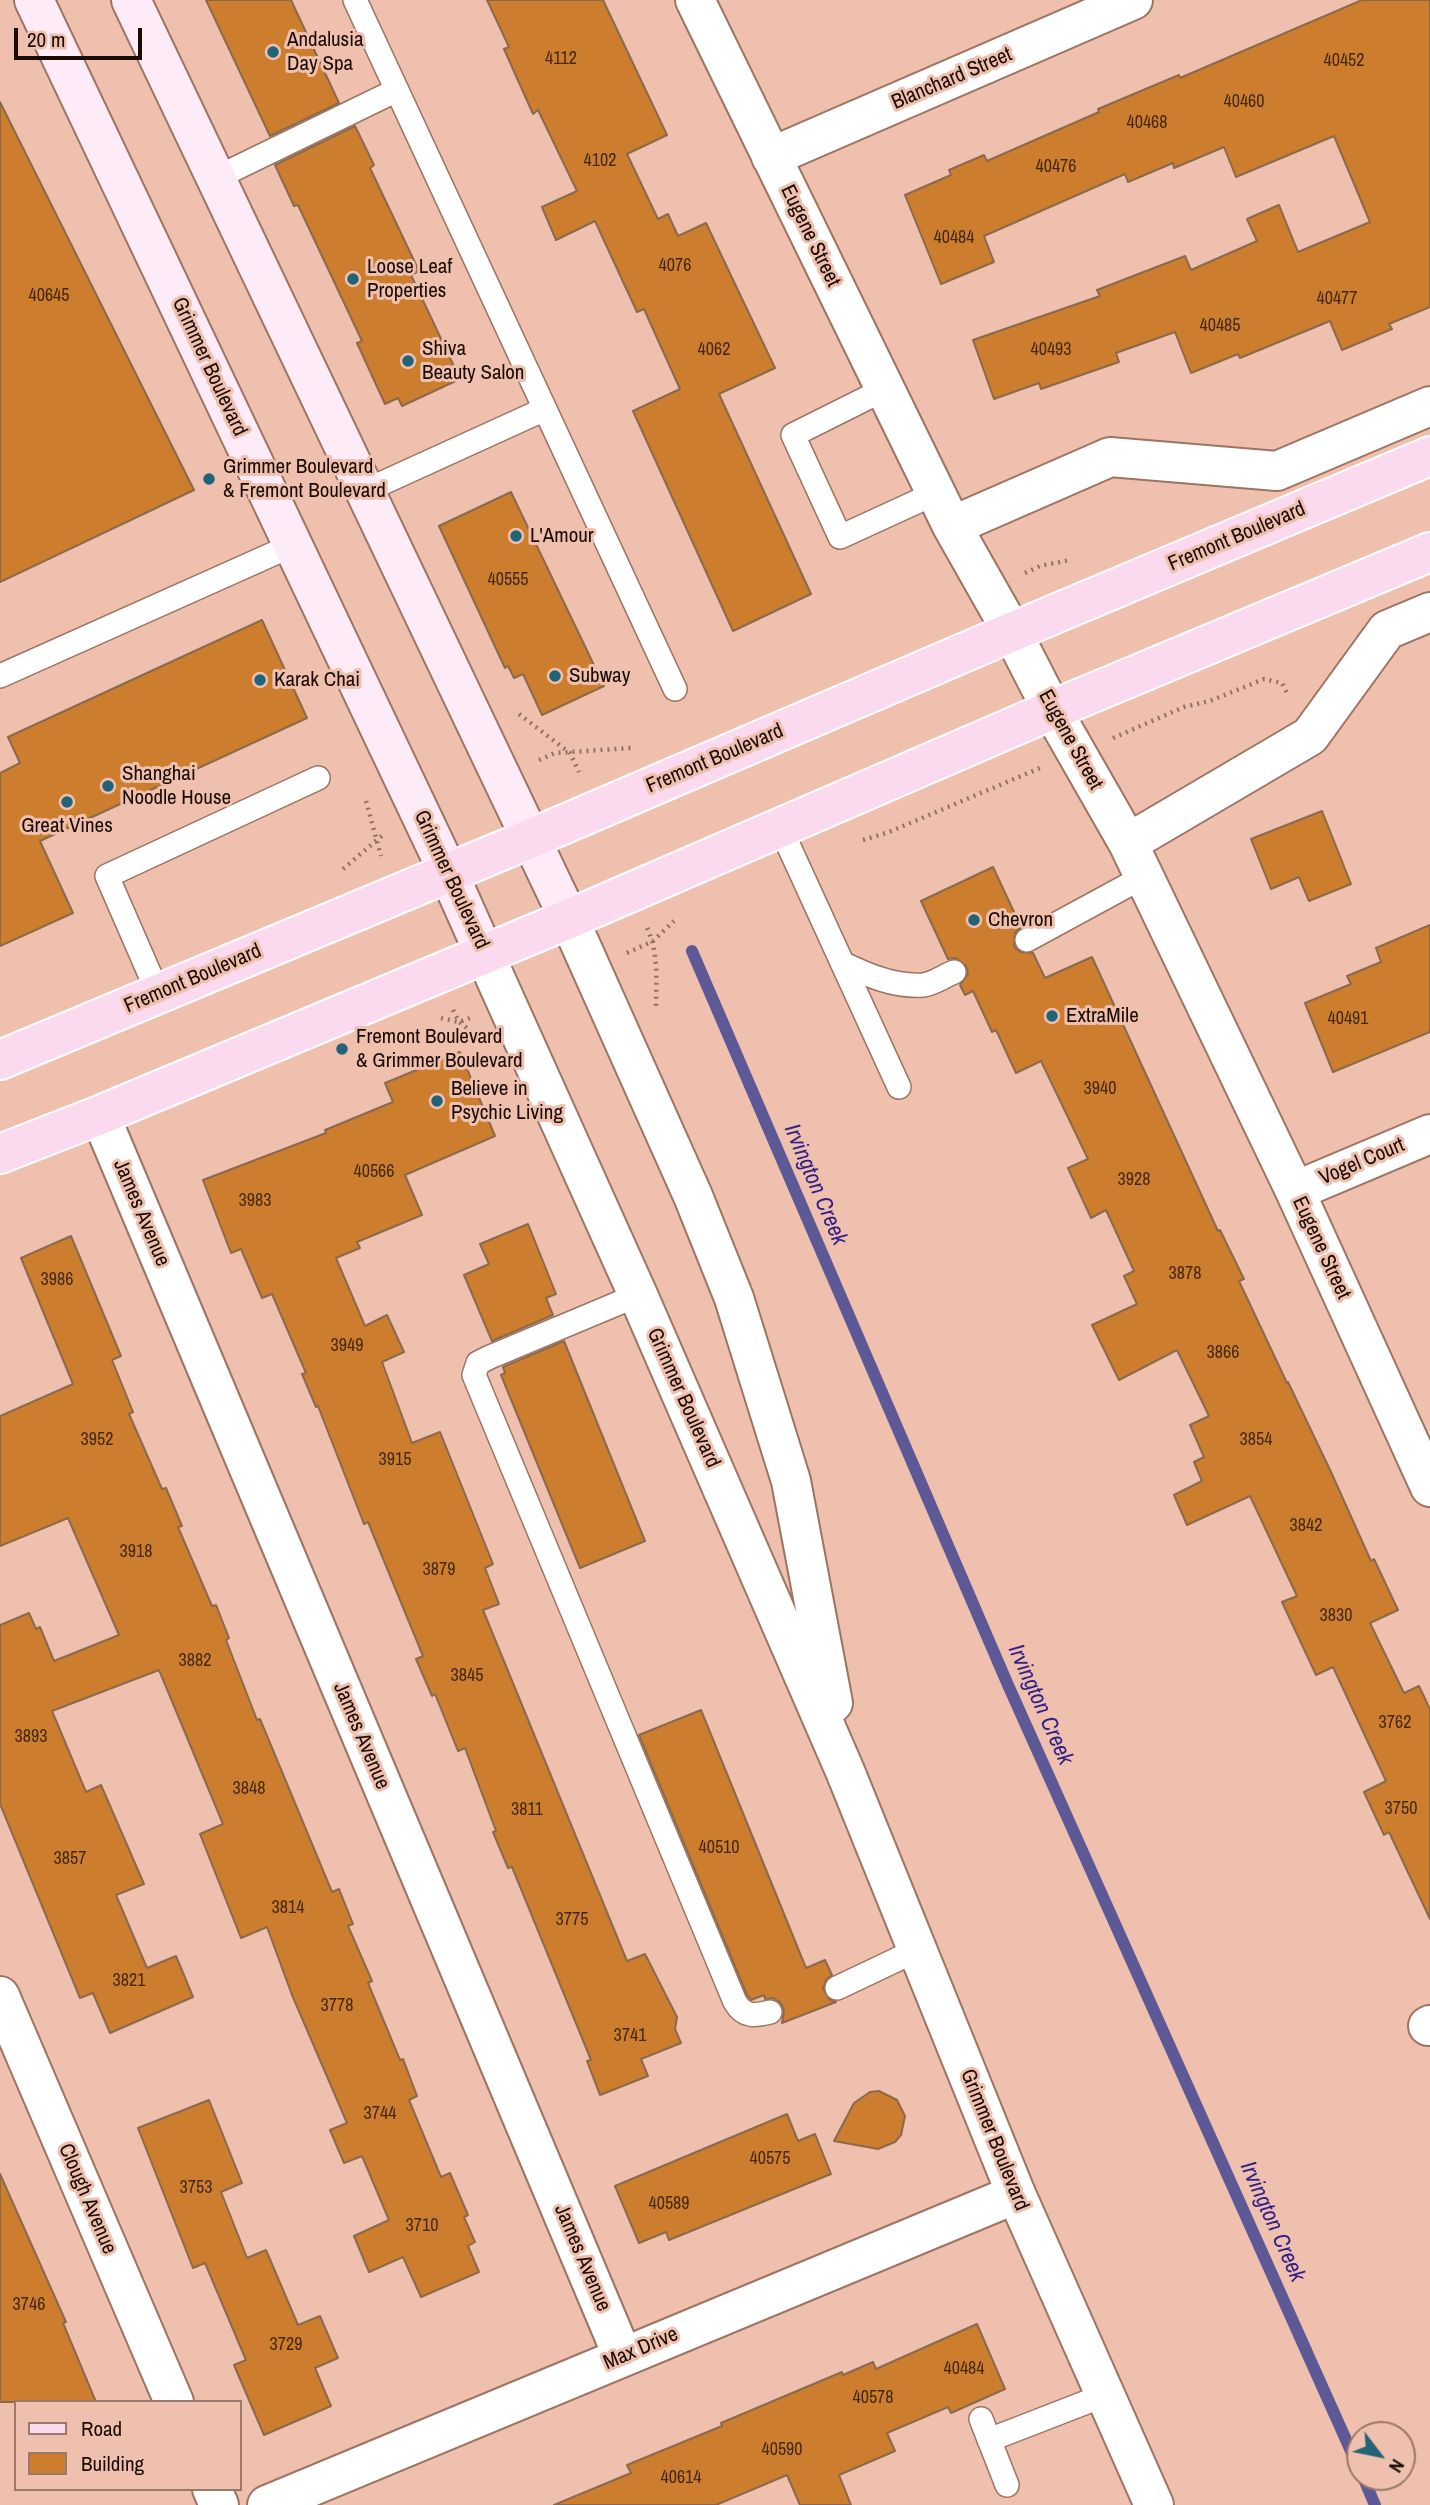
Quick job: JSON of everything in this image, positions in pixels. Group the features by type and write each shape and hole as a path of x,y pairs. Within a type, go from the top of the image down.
{"main road":[{"name":"Grimmer Boulevard","path":"34,0 484,953"},
{"name":"Grimmer Boulevard","path":"131,0 569,919"},
{"name":"Fremont Boulevard","path":"0,1060 531,838 1430,456"},
{"path":"0,1154 100,1115 569,919 1052,710 1430,552"}],"street":[{"name":"Eugene Street","path":"695,0 944,509 1135,860 1295,1191 1430,1487"},
{"name":"Blanchard Street","path":"771,157 1133,0"},
{"path":"944,509 1110,457 1277,471 1430,406"},
{"path":"1135,860 1310,736 1387,630 1430,612"},
{"name":"Grimmer Boulevard","path":"569,919 693,1196 734,1298 790,1481 845,1771"},
{"name":"Grimmer Boulevard","path":"484,953 638,1295 845,1771 1016,2194 1154,2505"},
{"name":"James Avenue","path":"100,1115 623,2357"},
{"name":"Vogel Court","path":"1295,1191 1430,1134"},
{"name":"Clough Avenue","path":"0,1996 173,2400"},
{"name":"Max Drive","path":"267,2505 1016,2194"}],"lane":[{"path":"355,0 675,689"},
{"path":"216,178 397,90"},
{"path":"885,389 793,435 841,537 944,509"},
{"path":"365,491 545,410"},
{"path":"0,676 293,545"},
{"path":"158,993 107,876 318,778"},
{"path":"780,827 899,1087"},
{"path":"1027,940 1135,860"},
{"path":"842,963 870,976 899,984 925,985 954,972"},
{"path":"638,1295 490,1357 478,1363 474,1374 735,2002 740,2010 748,2015 757,2016 770,2012"},
{"path":"837,1988 917,1950"},
{"path":"1007,2485 985,2430 1105,2395"}],"path":[{"path":"988,590 1040,566 1081,558"},
{"path":"1184,708 1210,701 1264,679 1282,683 1310,736"},
{"path":"501,775 555,753 633,748"},
{"path":"335,875 356,860 399,819 419,811"}],"building":[{"name":"Andalusia Day Spa","path":"206,0 291,0 339,103 270,136"},
{"path":"487,0 603,0 667,135 627,154 658,219 668,214 678,236 706,223 775,368 719,394 811,594 733,631 633,411 680,389 644,309 637,312 595,221 556,240 542,207 577,191 538,110 533,114 504,49 509,47"},
{"path":"1362,0 1430,0 1430,307 1389,324 1392,329 1342,350 1330,321 1240,358 1238,354 1191,373 1175,332 1116,353 1119,362 1041,389 1039,383 994,399 973,340 1100,296 1097,290 1185,256 1191,270 1257,241 1247,219 1279,205 1298,252 1370,222 1334,136 1236,177 1224,147 1174,168 1173,163 1128,182 1125,174 984,236 994,262 941,284 905,195 951,175 949,170 984,155 987,161 1099,112 1098,109 1179,75 1180,78"},
{"path":"0,102 194,490 0,582"},
{"path":"355,126 374,165 370,168 419,271 411,275 460,379 402,406 398,398 385,404 357,343 362,341 298,205 294,206 275,165"},
{"path":"511,492 604,686 542,715 523,674 514,678 508,666 505,668 439,526"},
{"path":"262,620 307,718 40,841 73,913 0,946 0,773 20,763 8,737"},
{"path":"1322,811 1351,884 1309,901 1299,877 1271,889 1251,839"},
{"path":"993,867 1021,927 1015,933 1014,946 1020,952 1033,953 1045,978 1092,957 1218,1231 1220,1230 1244,1279 1239,1281 1371,1561 1374,1559 1398,1610 1370,1623 1404,1693 1419,1686 1430,1709 1430,1919 1389,1832 1384,1835 1364,1792 1386,1781 1333,1667 1316,1675 1282,1602 1297,1596 1250,1496 1187,1525 1174,1495 1202,1481 1194,1462 1204,1457 1190,1425 1209,1416 1177,1350 1119,1380 1092,1325 1137,1304 1124,1276 1134,1271 1106,1210 1091,1218 1068,1168 1088,1159 1041,1061 1016,1073 996,1030 992,1032 973,991 965,995 960,985 968,974 966,966 956,958 948,959 921,901"},
{"path":"1430,925 1430,1032 1333,1072 1305,1003 1351,984 1347,976 1381,962 1376,948"},
{"path":"460,1052 495,1136 405,1175 422,1215 357,1242 360,1248 336,1258 365,1326 387,1315 404,1352 382,1362 412,1443 440,1432 493,1564 485,1568 499,1604 483,1610 627,1961 645,1954 677,2017 675,2029 681,2043 641,2059 648,2076 600,2095 587,2061 591,2060 512,1867 508,1868 493,1832 496,1831 465,1748 458,1751 435,1694 432,1696 416,1659 423,1656 368,1522 364,1524 318,1406 316,1407 302,1374 306,1373 272,1294 262,1298 241,1249 231,1253 203,1180 326,1133 325,1130 393,1102 385,1083"},
{"path":"528,1224 556,1294 546,1298 553,1315 492,1341 464,1275 489,1264 480,1244"},
{"path":"71,1236 121,1356 112,1360 133,1412 129,1414 162,1489 166,1488 182,1526 178,1527 212,1606 216,1605 229,1638 226,1640 257,1720 260,1719 332,1892 339,1889 353,1924 348,1926 372,1981 368,1983 417,2096 409,2100 441,2177 450,2173 468,2215 464,2217 475,2242 468,2246 479,2272 421,2297 403,2257 369,2272 354,2236 389,2220 362,2156 344,2163 330,2130 347,2123 292,1995 267,1927 241,1938 200,1834 223,1824 159,1670 52,1711 86,1792 101,1785 144,1884 116,1895 147,1968 176,1956 193,1997 110,2033 93,1993 80,1998 0,1804 0,1625 29,1613 36,1629 40,1627 54,1661 119,1635 68,1518 0,1546 0,1416 73,1384 21,1258"},
{"path":"564,1341 645,1541 580,1568 501,1375 505,1373 503,1367"},
{"path":"701,1710 806,1968 825,1960 832,1975 823,1988 829,1999 836,2002 782,2023 784,2010 780,2002 773,1998 765,1999 764,1995 751,2000 747,1995 639,1735"},
{"path":"879,2091 897,2100 905,2116 901,2135 895,2142 878,2149 834,2141 854,2103 870,2092"},
{"path":"209,2100 242,2183 221,2192 247,2258 266,2250 298,2325 320,2316 338,2358 315,2368 331,2406 264,2435 234,2365 246,2360 205,2263 193,2268 138,2128"},
{"path":"787,2114 798,2141 815,2134 831,2174 669,2240 666,2232 639,2243 615,2186"},
{"path":"0,2174 66,2322 63,2323 95,2400 0,2402"},
{"path":"977,2324 1005,2389 951,2413 948,2407 887,2433 895,2451 839,2475 851,2505 800,2505 787,2475 716,2505 554,2505 631,2473 627,2465 722,2426 721,2423 842,2372 843,2375 873,2362 876,2369"}],"waterway":[{"name":"Irvington Creek","path":"692,951 1008,1685 1346,2440"},
{"name":"Irvington Creek","path":"1369,2491 1375,2505"}],"place":[{"name":"Andalusia Day Spa","path":"273,52"},
{"name":"Loose Leaf Properties","path":"353,279"},
{"name":"Shiva Beauty Salon","path":"408,361"},
{"name":"Grimmer Boulevard & Fremont Boulevard","path":"209,479"},
{"name":"L'Amour","path":"516,536"},
{"name":"Subway","path":"555,676"},
{"name":"Karak Chai","path":"260,680"},
{"name":"Shanghai Noodle House","path":"108,786"},
{"name":"Great Vines","path":"67,802"},
{"name":"Chevron","path":"974,920"},
{"name":"ExtraMile","path":"1052,1016"},
{"name":"Fremont Boulevard & Grimmer Boulevard","path":"342,1049"},
{"name":"Believe in Psychic Living","path":"437,1101"}]}
